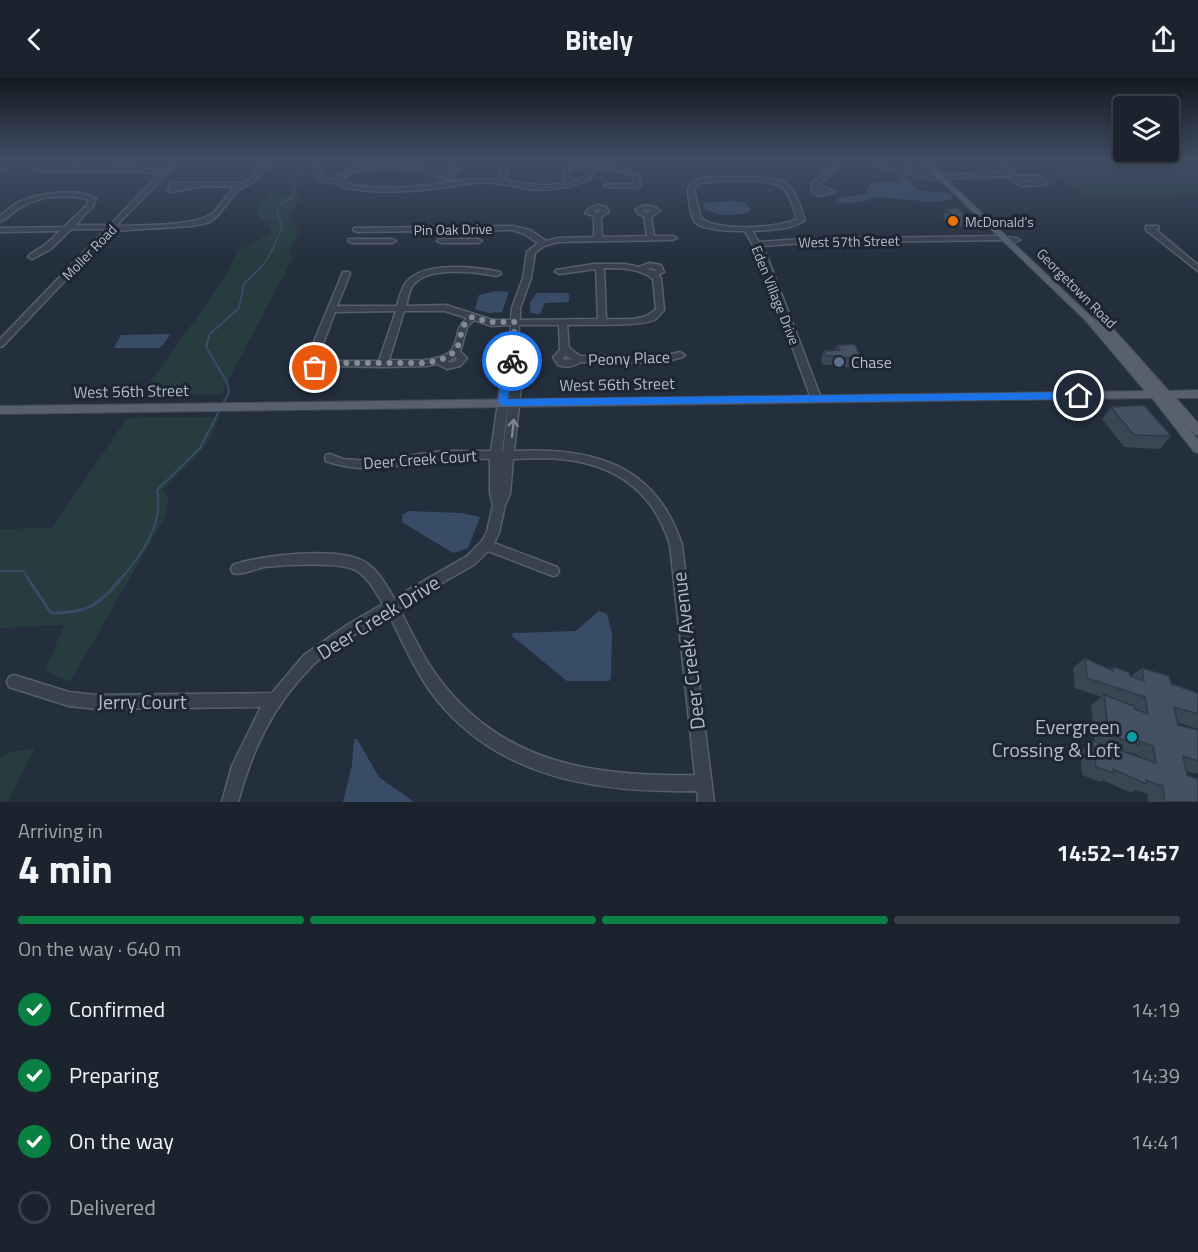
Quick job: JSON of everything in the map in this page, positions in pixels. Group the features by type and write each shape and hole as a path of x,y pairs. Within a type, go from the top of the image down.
{"main road":[{"name":"Georgetown Road","path":"962,193 1012,240 1198,431"},
{"name":"West 56th Street","path":"0,410 1198,394"},
{"name":"Georgetown Road","path":"1161,395 1198,449"}],"street":[{"name":"Moller Road","path":"0,344 145,193"},
{"path":"0,230 111,229 192,224 212,217 232,193"},
{"name":"Eden Village Drive","path":"693,193 698,218 702,223 713,228 792,225 799,222 801,216 791,193"},
{"path":"0,220 18,205 45,196 92,198 93,202 66,229 45,249 32,257"},
{"path":"597,215 598,239"},
{"path":"648,215 651,238"},
{"path":"362,221 351,244 390,245 396,229"},
{"path":"444,229 440,244 477,244 481,228"},
{"name":"Eden Village Drive","path":"747,228 766,262 816,398"},
{"path":"1155,228 1149,228 1194,262 1198,269"},
{"name":"Pin Oak Drive","path":"357,230 519,229 544,243"},
{"path":"513,359 517,304 527,278 530,255 544,243 563,239 673,238"},
{"name":"West 57th Street","path":"756,244 803,241 1012,240"},
{"path":"600,267 602,321"},
{"path":"332,309 446,308 489,322 563,322 648,319 657,314 661,307 649,271 600,267 571,268 559,272"},
{"path":"383,364 408,284 419,274 480,271 497,274"},
{"path":"316,355 316,348 346,274"},
{"path":"316,355 307,359 305,366 315,368 326,363 383,364 439,361 447,366 457,364 462,358 455,352 459,346 463,326 472,317"},
{"name":"Peony Place","path":"563,322 562,344 565,351 558,357 561,363 571,364 579,359 659,360 680,355"},
{"path":"316,355 326,363"},
{"name":"Deer Creek Drive","path":"230,802 244,755 274,700 293,677 322,648 471,560 486,545 493,533 504,494 510,455 518,369 513,359"},
{"name":"Deer Creek Drive","path":"500,505 495,494 498,455 508,369 513,359"},
{"name":"Deer Creek Court","path":"330,458 346,463 386,464 439,456 566,455 602,463 632,478 658,503"},
{"name":"Deer Creek Avenue","path":"658,503 668,519 676,545 706,802"},
{"path":"486,545 553,571"},
{"path":"237,569 271,560 348,561 368,572 433,682 465,719 489,738 531,760 585,778 648,784 704,783"},
{"name":"Jerry Court","path":"14,682 69,699 90,702 274,700"}],"green space":[{"path":"1079,193 1198,193 1083,196"},
{"path":"272,194 301,196 290,214 299,232 289,252 293,258 221,394 141,394 200,313 229,269 237,251 272,232 268,224 257,215 259,206"},
{"path":"220,417 206,446 163,489 169,502 165,517 70,682 45,671 64,625 0,628 0,529 52,528 127,418"},
{"path":"35,748 8,802 0,802 0,759 8,753"}],"water":[{"path":"947,193 953,196 953,199 934,202 874,197 862,202 838,203 836,199 865,194"},
{"path":"707,202 746,203 750,209 749,212 730,215 716,214 705,209 702,204"},
{"path":"496,291 509,292 502,312 489,313 475,309 479,295"},
{"path":"537,293 567,293 569,302 545,303 540,314 530,313 530,302"},
{"path":"121,335 170,335 158,348 114,348"},
{"path":"409,511 461,513 480,517 468,548 453,553 402,522 402,515"},
{"path":"599,611 607,614 612,634 611,678 609,681 567,681 512,636 513,633 576,631"},
{"path":"354,739 357,739 379,777 414,802 343,802 352,765"}],"building":[{"path":"946,208 958,208 966,217 954,218"},
{"path":"855,344 861,358 826,356 824,351 840,350 837,345"},
{"path":"1144,405 1171,436 1134,435 1111,407"},
{"path":"1085,658 1113,671 1113,667 1129,672 1130,676 1144,681 1142,668 1169,676 1171,684 1198,693 1198,714 1174,707 1178,725 1198,730 1198,761 1183,756 1187,775 1198,779 1198,802 1165,802 1163,786 1146,780 1146,784 1113,769 1114,773 1096,767 1093,741 1156,763 1153,746 1139,741 1140,745 1109,735 1104,695 1148,714 1145,697 1087,678"}],"waterway":[{"path":"259,269 282,229 277,210 283,202 293,197 293,193"},
{"path":"119,581 143,550 154,528 157,516 157,490 200,448 229,392 227,382 206,347 210,334 239,308 244,284 259,269"},
{"path":"0,571 23,571 30,581"},
{"path":"29,580 51,613 73,612 90,607 104,597 120,580"}],"way so far":[{"path":"315,368 326,363 441,361 457,350 463,326 472,317 480,321 515,322 512,361"}],"place":[{"name":"McDonald's","path":"953,221"},
{"name":"Chase","path":"839,362"},
{"name":"Evergreen Crossing & Loft","path":"1132,737"}],"route":[{"path":"512,361 508,369 503,402 1079,396"}]}
